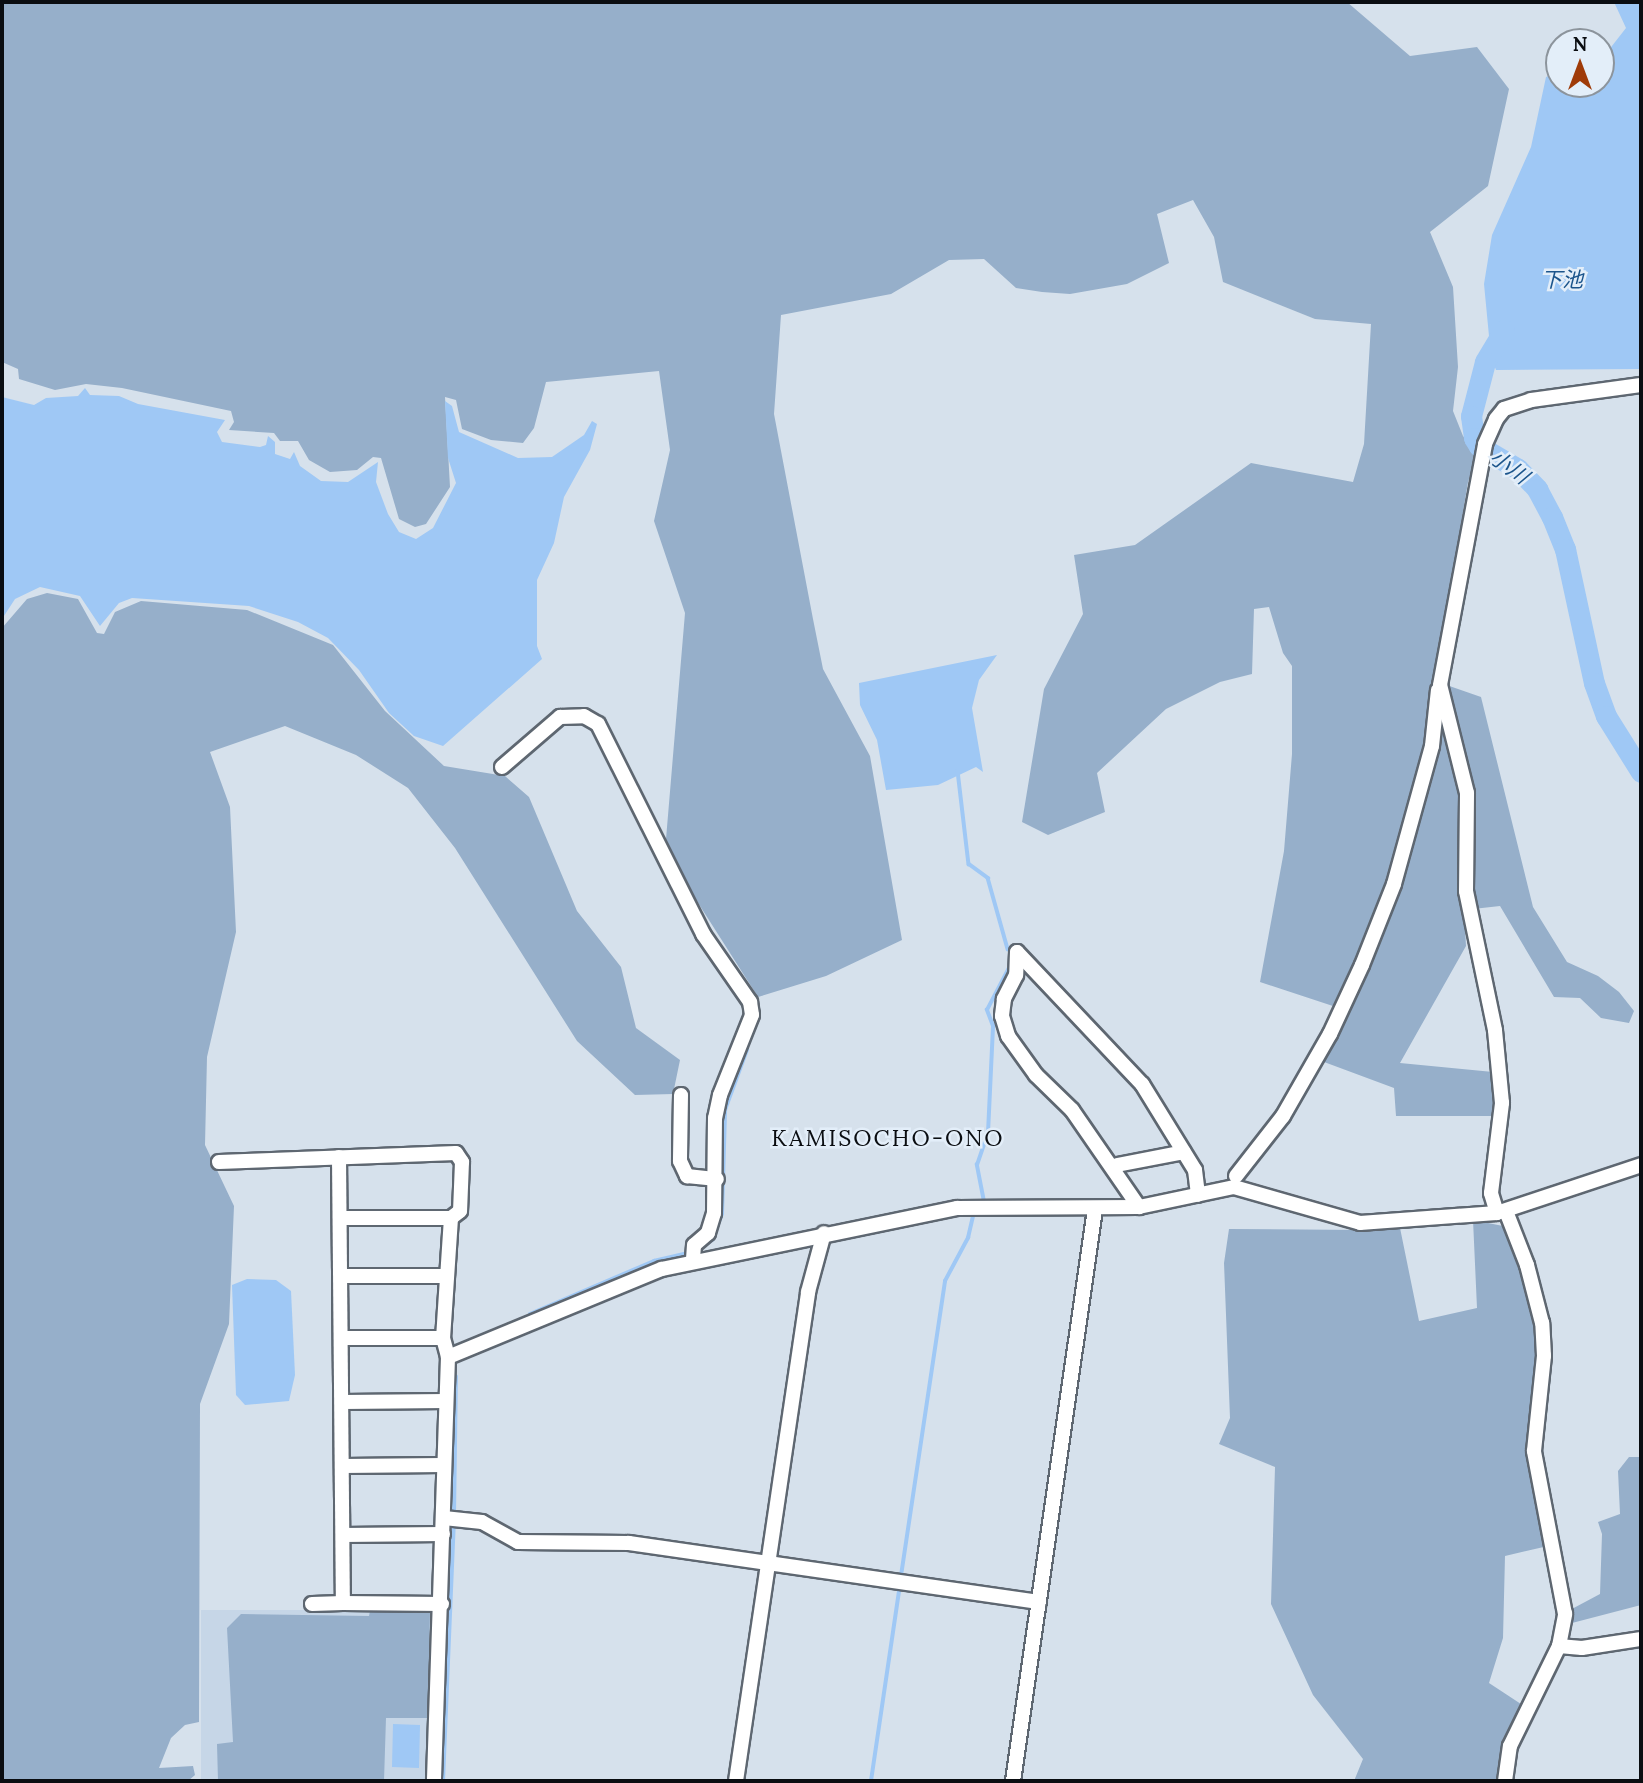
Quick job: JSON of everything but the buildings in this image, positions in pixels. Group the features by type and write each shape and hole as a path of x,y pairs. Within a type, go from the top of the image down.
{"street":[{"path":"1236,1176 1283,1116 1330,1034 1362,965 1394,884 1432,746 1440,685 1483,457 1496,418 1504,409 1531,400 1641,385"},
{"path":"1440,685 1467,793 1466,891 1495,1030 1502,1102 1491,1193 1527,1265 1542,1323 1544,1356 1534,1451 1564,1614 1559,1646 1510,1746 1505,1781"},
{"path":"502,767 560,717 584,716 598,724 703,934 750,1002 752,1015 715,1118 717,1179 714,1213 708,1233 694,1245 693,1261"},
{"path":"1136,1202 1072,1110 1037,1074 1006,1031 1004,999 1016,975 1017,951 1126,1065 1195,1170 1198,1195"},
{"path":"1006,1031 1023,1043 1117,1165 1130,1183 1136,1202"},
{"path":"681,1095 680,1161 688,1176 717,1179"},
{"path":"1117,1165 1184,1152"},
{"path":"219,1162 456,1153 461,1162 460,1211 451,1218 341,1218"},
{"path":"339,1157 344,1603"},
{"path":"447,1357 568,1305 693,1261 957,1208 1095,1209 1234,1188 1360,1223 1501,1212 1641,1165"},
{"path":"1013,1781 1095,1209"},
{"path":"434,1781 444,1518 447,1357 443,1338 451,1218"},
{"path":"736,1781 808,1292 824,1233"},
{"path":"341,1276 447,1276"},
{"path":"342,1338 443,1338"},
{"path":"342,1402 446,1401"},
{"path":"343,1466 443,1465"},
{"path":"444,1518 482,1522 518,1542 629,1543 1039,1602"},
{"path":"343,1535 443,1534"},
{"path":"312,1604 442,1604"},
{"path":"1559,1646 1582,1648 1641,1639"}],"shaded area":[{"path":"2,2 1347,2 1410,56 1477,47 1509,89 1488,186 1430,232 1453,287 1458,367 1453,411 1463,436 1478,453 1468,482 1435,681 1481,697 1533,907 1567,962 1598,976 1619,992 1634,1011 1629,1023 1601,1018 1580,998 1554,997 1500,906 1464,910 1466,946 1400,1063 1493,1072 1493,1116 1396,1116 1394,1088 1316,1059 1342,1009 1260,982 1284,851 1292,754 1292,666 1283,653 1269,607 1254,609 1252,674 1220,682 1166,709 1097,773 1105,812 1048,835 1022,822 1044,689 1083,614 1074,555 1135,545 1251,463 1353,482 1364,444 1371,324 1315,319 1223,282 1214,237 1193,200 1157,214 1169,263 1127,284 1070,294 1042,292 1016,288 984,259 949,260 891,294 781,315 774,414 813,619 823,669 870,756 902,940 826,976 758,997 665,851 685,613 654,521 670,450 659,371 546,382 534,428 523,443 491,440 462,429 456,400 445,397 450,487 426,524 415,527 399,519 381,458 373,457 357,470 330,472 309,460 298,441 280,441 274,433 229,430 234,422 231,411 122,388 86,384 55,390 19,379 18,369 2,362"},
{"path":"47,593 78,599 97,633 104,634 115,612 141,601 247,610 333,645 385,711 444,766 505,776 529,797 577,911 621,967 636,1028 680,1060 673,1094 635,1095 577,1041 455,848 408,788 356,755 285,726 210,752 230,807 236,932 207,1057 205,1145 234,1206 229,1324 200,1404 199,1722 185,1725 171,1738 159,1768 193,1766 195,1775 188,1781 2,1781 2,628 27,599"},
{"path":"1473,1220 1508,1227 1535,1308 1539,1347 1537,1398 1548,1546 1505,1556 1503,1638 1489,1683 1524,1706 1502,1753 1501,1781 1354,1781 1363,1759 1313,1695 1271,1604 1275,1467 1219,1444 1230,1418 1224,1263 1229,1229 1360,1230 1399,1223 1419,1321 1477,1308"},
{"path":"1629,1457 1641,1457 1641,1605 1572,1623 1570,1610 1600,1594 1602,1534 1598,1522 1620,1514 1618,1471"},
{"path":"201,1610 433,1610 425,1781 201,1781"},
{"path":"370,1611 430,1611 428,1718 386,1718 384,1781 218,1781 217,1744 233,1742 227,1628 241,1614 369,1616"}],"water":[{"name":"下池","path":"1614,2 1641,2 1641,369 1496,370 1491,357 1484,284 1492,235 1531,147 1545,82 1545,98 1615,98 1615,42 1626,28"},
{"path":"85,388 90,395 119,396 138,404 225,420 217,432 222,442 260,447 266,445 268,436 275,442 275,454 290,459 294,452 300,466 321,481 348,482 378,462 376,482 388,514 399,532 416,539 433,528 456,483 448,458 445,401 452,406 459,432 518,458 552,457 584,435 592,421 597,424 590,450 564,497 554,543 537,580 537,646 542,659 443,746 414,736 389,713 359,670 328,638 298,622 249,606 132,598 119,603 100,626 80,596 40,587 15,599 2,619 2,397 34,405 46,398 78,396"},
{"path":"997,655 979,680 972,708 983,772 976,767 938,785 886,790 877,740 860,705 859,683"},
{"path":"247,1279 276,1280 291,1291 295,1375 289,1401 245,1405 236,1395 232,1285"},
{"path":"393,1724 420,1725 419,1768 392,1767"}],"waterway":[{"name":"小川","path":"1504,330 1485,362 1471,416 1474,438 1479,446 1518,469 1537,489 1552,517 1565,549 1594,683 1606,716 1641,772"},
{"path":"958,771 969,864 988,878 1008,949"},
{"path":"984,1202 977,1165 988,1133 993,1026 987,1010 1010,966"},
{"path":"697,1251 712,1240 722,1214 725,1110 747,1050"},
{"path":"901,1576 945,1281 968,1238 974,1213"},
{"path":"530,1314 654,1261 690,1253"},
{"path":"454,1515 456,1377"},
{"path":"443,1781 454,1522"},
{"path":"871,1781 899,1591"}],"district":[{"name":"KAMISOCHO-ONO","path":"888,1138"}]}
